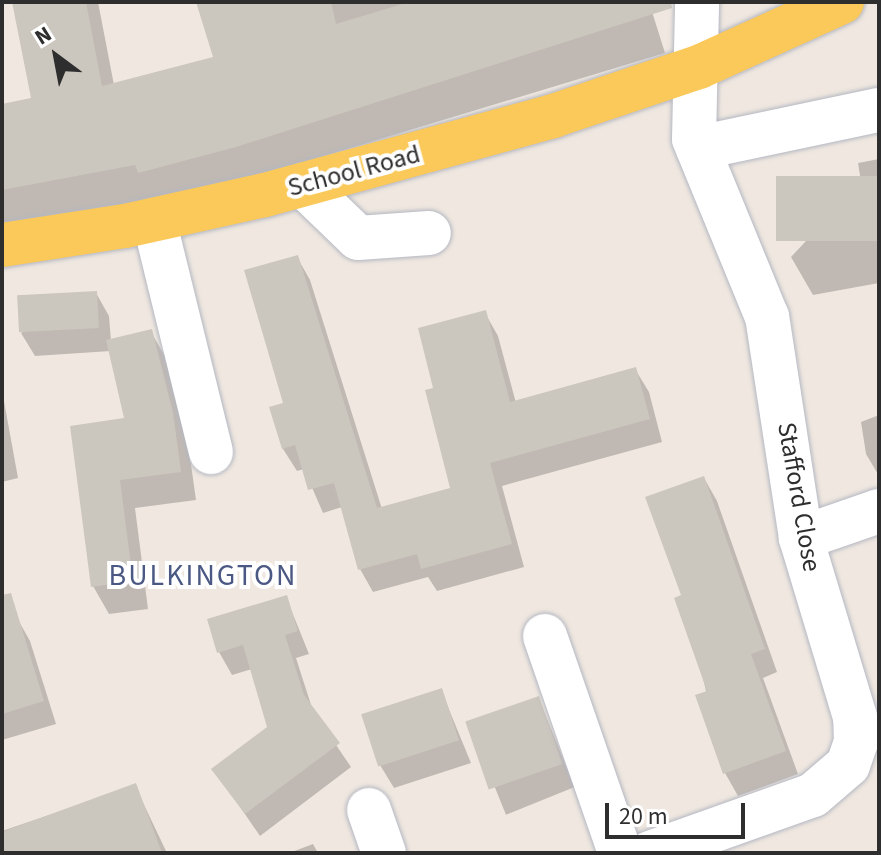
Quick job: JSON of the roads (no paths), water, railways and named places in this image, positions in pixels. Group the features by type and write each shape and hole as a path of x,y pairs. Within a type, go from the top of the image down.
{"main road":[{"name":"School Road","path":"2,245 154,220 303,185 553,116 699,67 842,2"}],"street":[{"name":"Stafford Close","path":"650,853 813,795 835,782 848,765 856,742 855,717 801,538 767,317 698,148 692,118 699,67 697,2"},
{"path":"698,148 879,110"},
{"path":"303,185 358,238 429,233"},
{"path":"154,220 211,452"},
{"path":"801,538 879,511"},
{"path":"545,636 620,853"},
{"path":"369,810 384,853"}],"district":[{"name":"BULKINGTON","path":"203,576"}]}
